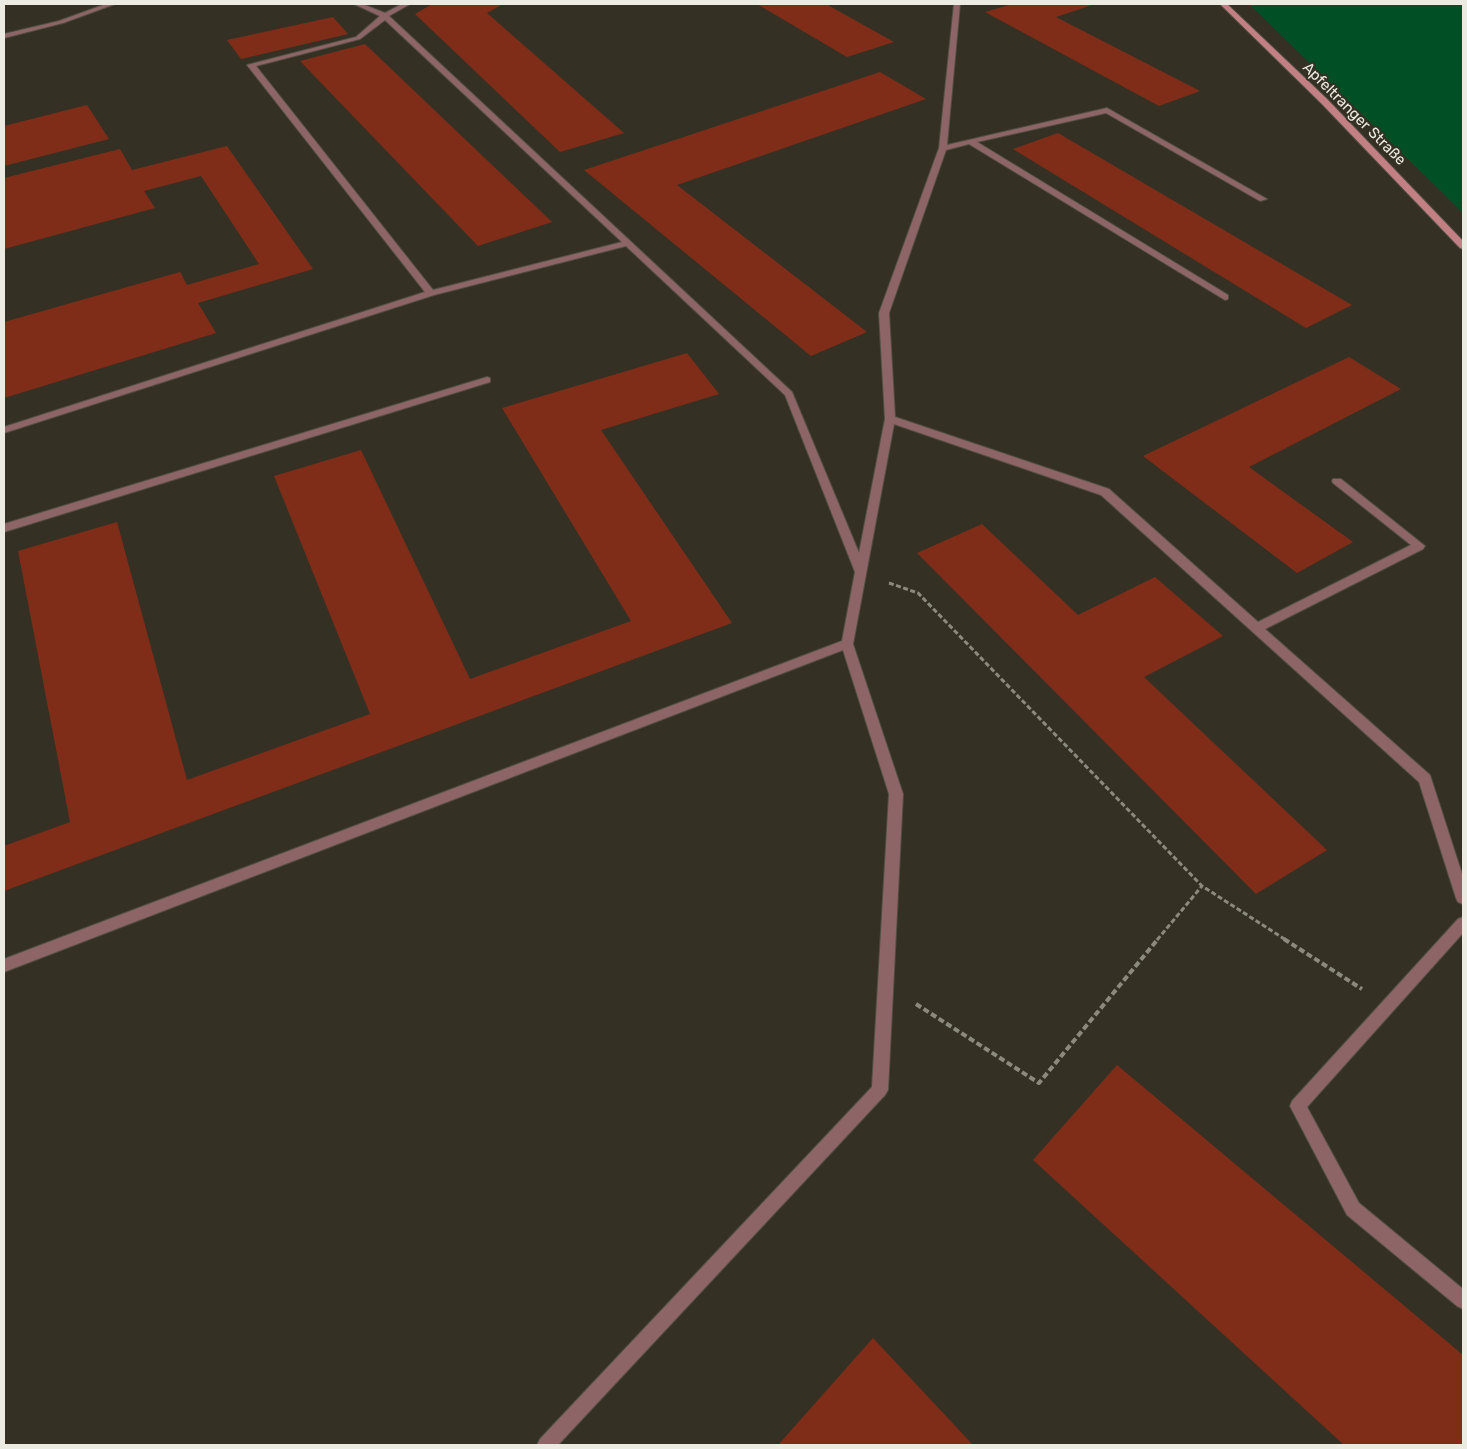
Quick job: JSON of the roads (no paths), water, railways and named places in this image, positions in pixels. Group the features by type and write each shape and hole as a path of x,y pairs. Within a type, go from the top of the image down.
{"street":[{"name":"Apfeltranger Straße","path":"1223,4 1324,101 1463,246"}],"lane":[{"path":"4,36 61,22 112,4"},
{"path":"357,4 385,16 789,394 861,572"},
{"path":"407,4 385,16 358,38 251,65 431,293"},
{"path":"546,1445 880,1090 896,794 847,644 890,419 884,313 943,148 957,4"},
{"path":"943,148 1107,110 1263,199"},
{"path":"971,142 1225,297"},
{"path":"4,430 431,293 629,243"},
{"path":"4,528 487,380"},
{"path":"890,419 1105,492 1425,779 1463,898"},
{"path":"1257,628 1419,546 1337,481"},
{"path":"4,966 847,644"},
{"path":"1463,923 1298,1106 1353,1209 1463,1300"}]}
